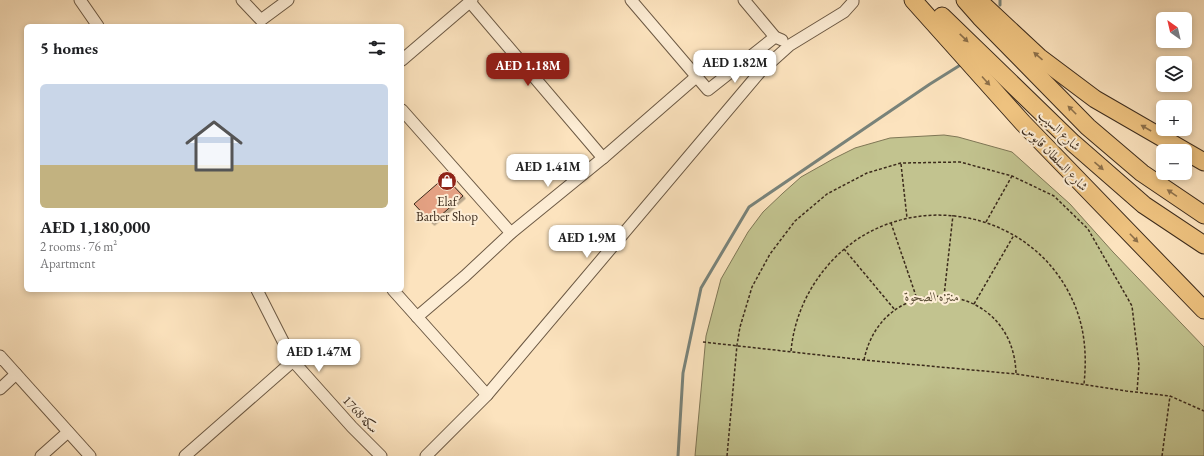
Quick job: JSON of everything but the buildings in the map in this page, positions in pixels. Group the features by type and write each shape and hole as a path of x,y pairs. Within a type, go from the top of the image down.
{"highway":[{"name":"شارع السلطان قابوس","path":"913,0 1023,123 1204,310"},
{"name":"شارع السيب","path":"927,0 951,26 1073,143 1144,205 1204,246"},
{"name":"شارع السيب","path":"965,0 1088,127 1142,173 1204,215"},
{"path":"978,0 1039,57 1095,99 1204,162"}],"street":[{"path":"80,0 97,24"},
{"path":"242,0 257,23 288,0"},
{"path":"631,0 708,90 775,37"},
{"path":"744,0 775,37 790,45"},
{"path":"426,456 487,395 760,72 790,45 844,12 853,0"},
{"path":"404,58 471,1 603,158"},
{"path":"417,317 512,233 603,158 696,77"},
{"path":"404,112 512,233"},
{"name":"سكة 1768","path":"258,292 293,361 352,427 382,456"},
{"path":"395,292 487,395"},
{"path":"0,356 90,456"},
{"path":"185,456 293,361"},
{"path":"0,389 16,374"},
{"path":"41,456 68,432"}],"path":[{"path":"727,456 740,327 752,288 770,254 795,221 827,194 867,173 901,164 960,162 1012,176 1054,196 1088,229 1132,306 1139,365 1137,392"},
{"path":"901,164 908,218"},
{"path":"986,222 1012,176"},
{"path":"791,352 797,320 808,293 822,272 844,249 865,234 891,223 908,218 928,215 953,215 986,222 1014,235 1034,249 1049,264 1062,281 1072,299 1080,320 1086,359 1084,384"},
{"path":"944,296 953,215"},
{"path":"891,223 917,299"},
{"path":"974,304 1014,235"},
{"path":"844,249 895,310"},
{"path":"864,360 869,344 877,329 895,310 917,299 944,296 959,298 974,304 993,318 1006,334 1014,356 1016,374"},
{"path":"703,342 864,360 1016,374 1170,396 1204,411"},
{"path":"1162,456 1170,396"}],"green space":[{"name":"منتزه الصحوة","path":"944,135 958,137 1012,152 1070,204 1113,252 1204,347 1204,456 695,456 706,336 721,279 748,232 763,212 801,177 855,148 890,138"}],"waterway":[{"path":"1000,0 1000,5"},
{"path":"678,456 683,373 701,288 749,207 930,84 962,64"}],"place":[{"name":"Elaf Barber Shop","path":"447,181"}]}
